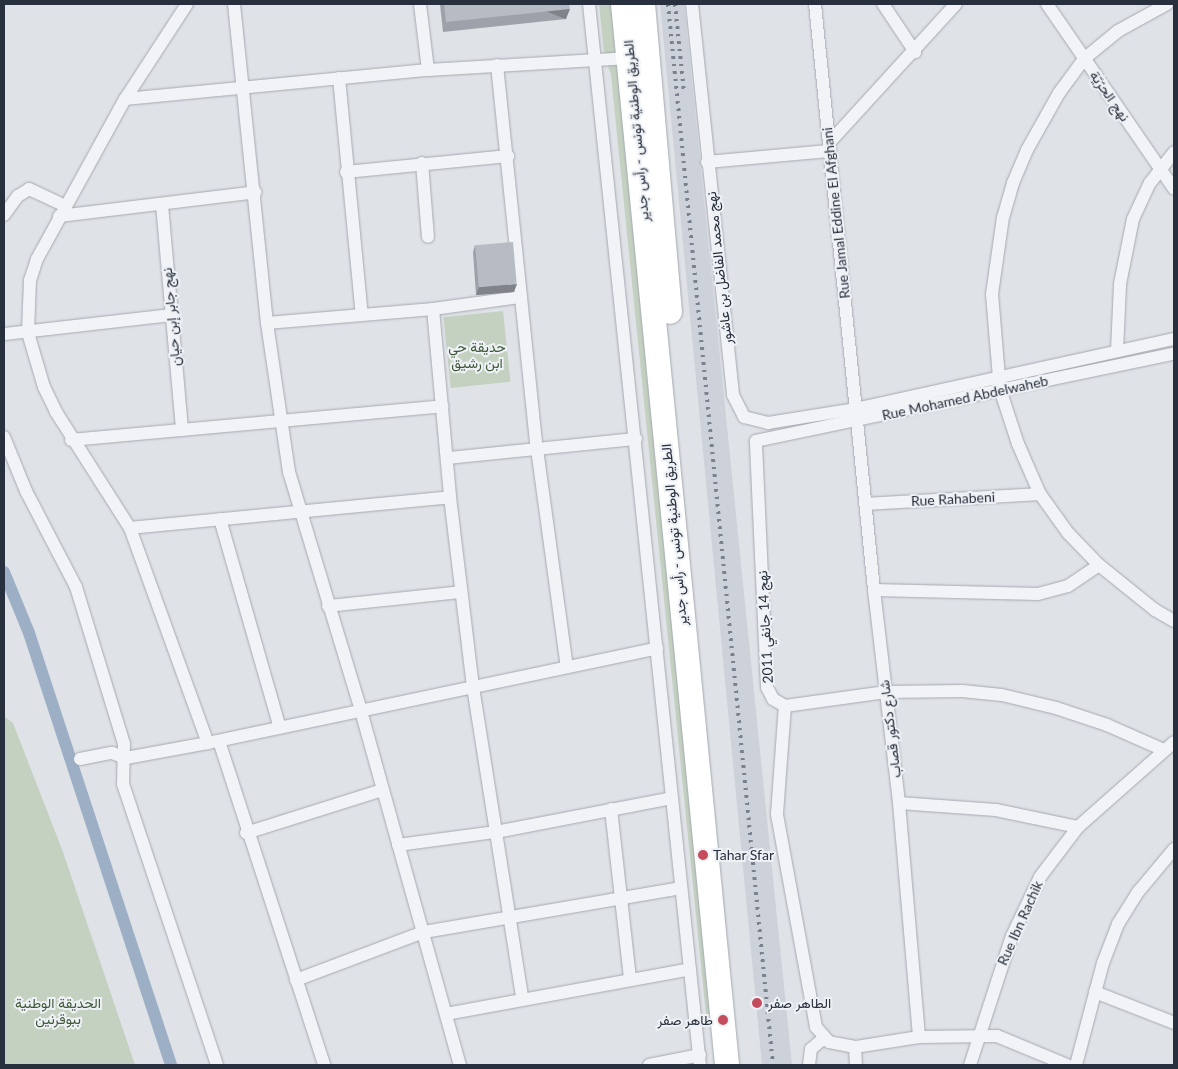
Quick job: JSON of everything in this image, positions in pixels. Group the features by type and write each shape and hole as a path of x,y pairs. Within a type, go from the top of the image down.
{"highway":[{"name":"الطريق الوطنية تونس - رأس جدير","path":"623,4 639,57 744,1065"},
{"name":"الطريق الوطنية تونس - رأس جدير","path":"643,4 639,57 727,1065"}],"street":[{"path":"187,4 171,24 125,99 36,259 30,280 28,333 44,387 71,440 130,528 246,832 324,1065"},
{"path":"234,4 256,192 267,323 280,420 298,512 362,710 382,790 424,932 460,1065"},
{"path":"420,4 428,70"},
{"path":"589,4 700,1060 649,1065"},
{"name":"نهج محمد الفاضل بن عاشور","path":"692,4 707,162 736,406 744,416 768,423 857,415"},
{"name":"Rue Jamal Eddine El Afghani","path":"815,4 857,415"},
{"path":"883,4 915,52"},
{"path":"707,162 829,147 956,4"},
{"name":"نهج الحرّيّة","path":"1047,4 1174,189"},
{"path":"1167,4 1118,31 1084,59 1059,93 1027,150 1003,218 992,294 997,376 1000,389 1018,444 1040,494 1068,533 1099,565 1155,610 1174,621"},
{"path":"125,99 244,86 428,70 639,57"},
{"path":"497,65 508,156 537,449 567,667"},
{"path":"338,78 362,316"},
{"path":"1117,351 1124,250 1139,202 1160,167 1174,152"},
{"path":"346,172 508,156"},
{"path":"422,164 428,237"},
{"path":"4,215 18,196 29,189 62,211 162,204 256,192"},
{"name":"نهج جابر إبن حيان","path":"162,204 170,316 182,430"},
{"path":"267,323 433,309 522,297"},
{"path":"433,309 450,496 473,687 522,998"},
{"path":"4,334 28,333 170,316"},
{"path":"857,415 997,376 1174,339"},
{"name":"Rue Mohamed Abdelwaheb","path":"756,441 857,415 1174,354"},
{"path":"71,440 442,406"},
{"name":"شارع دكتور قصاب","path":"857,415 874,590 899,803 920,1037"},
{"path":"4,437 26,491 76,588 126,758 123,784 217,1065"},
{"path":"448,458 636,439"},
{"name":"نهج 14 جانفي 2011","path":"756,441 765,673 769,693 785,706"},
{"name":"Rue Rahabeni","path":"866,504 1040,494"},
{"path":"130,528 450,496"},
{"path":"220,519 280,728"},
{"path":"874,590 1038,594 1068,586 1099,565"},
{"path":"328,606 462,592"},
{"path":"80,759 112,753 126,758 213,742 657,648"},
{"path":"1067,1065 997,1036 920,1037 855,1047 840,1046 824,1038 814,1017 777,814 785,706 886,692 962,691 1029,700 1169,746"},
{"name":"Rue Ibn Rachik","path":"970,1065 996,979 1027,900 1054,856 1078,827 1169,746"},
{"path":"246,832 382,790"},
{"path":"398,845 496,832 672,798"},
{"path":"899,803 996,810 1078,827"},
{"path":"611,809 624,898 630,978"},
{"path":"1076,1065 1096,992 1118,924 1139,891 1174,849"},
{"path":"296,980 424,932 681,888"},
{"path":"446,1014 630,978 690,969"},
{"path":"1096,992 1174,1023"},
{"path":"809,1065 812,1048 824,1038"},
{"path":"855,1047 856,1065"}],"shaded area":[{"path":"660,4 684,4 792,1065 762,1065"}],"green space":[{"path":"599,4 618,4 718,1013 706,1015 611,75 604,53"},
{"name":"حديقة حي ابن رشيق","path":"503,311 510,382 451,388 443,317"},
{"name":"الحديقة الوطنية ببوقرنين","path":"4,716 13,723 63,852 135,1065 4,1065"}],"building":[{"path":"444,4 569,4 570,9 446,22"},
{"path":"513,242 517,284 479,287 475,245"}],"waterway":[{"path":"4,572 29,633 171,1065"}],"railway":[{"path":"668,4 773,1065"},
{"path":"675,4 684,93"}],"place":[{"name":"Tahar Sfar","path":"703,855"},
{"name":"الطاهر صفر","path":"757,1003"},
{"name":"طاهر صفر","path":"723,1020"}]}
